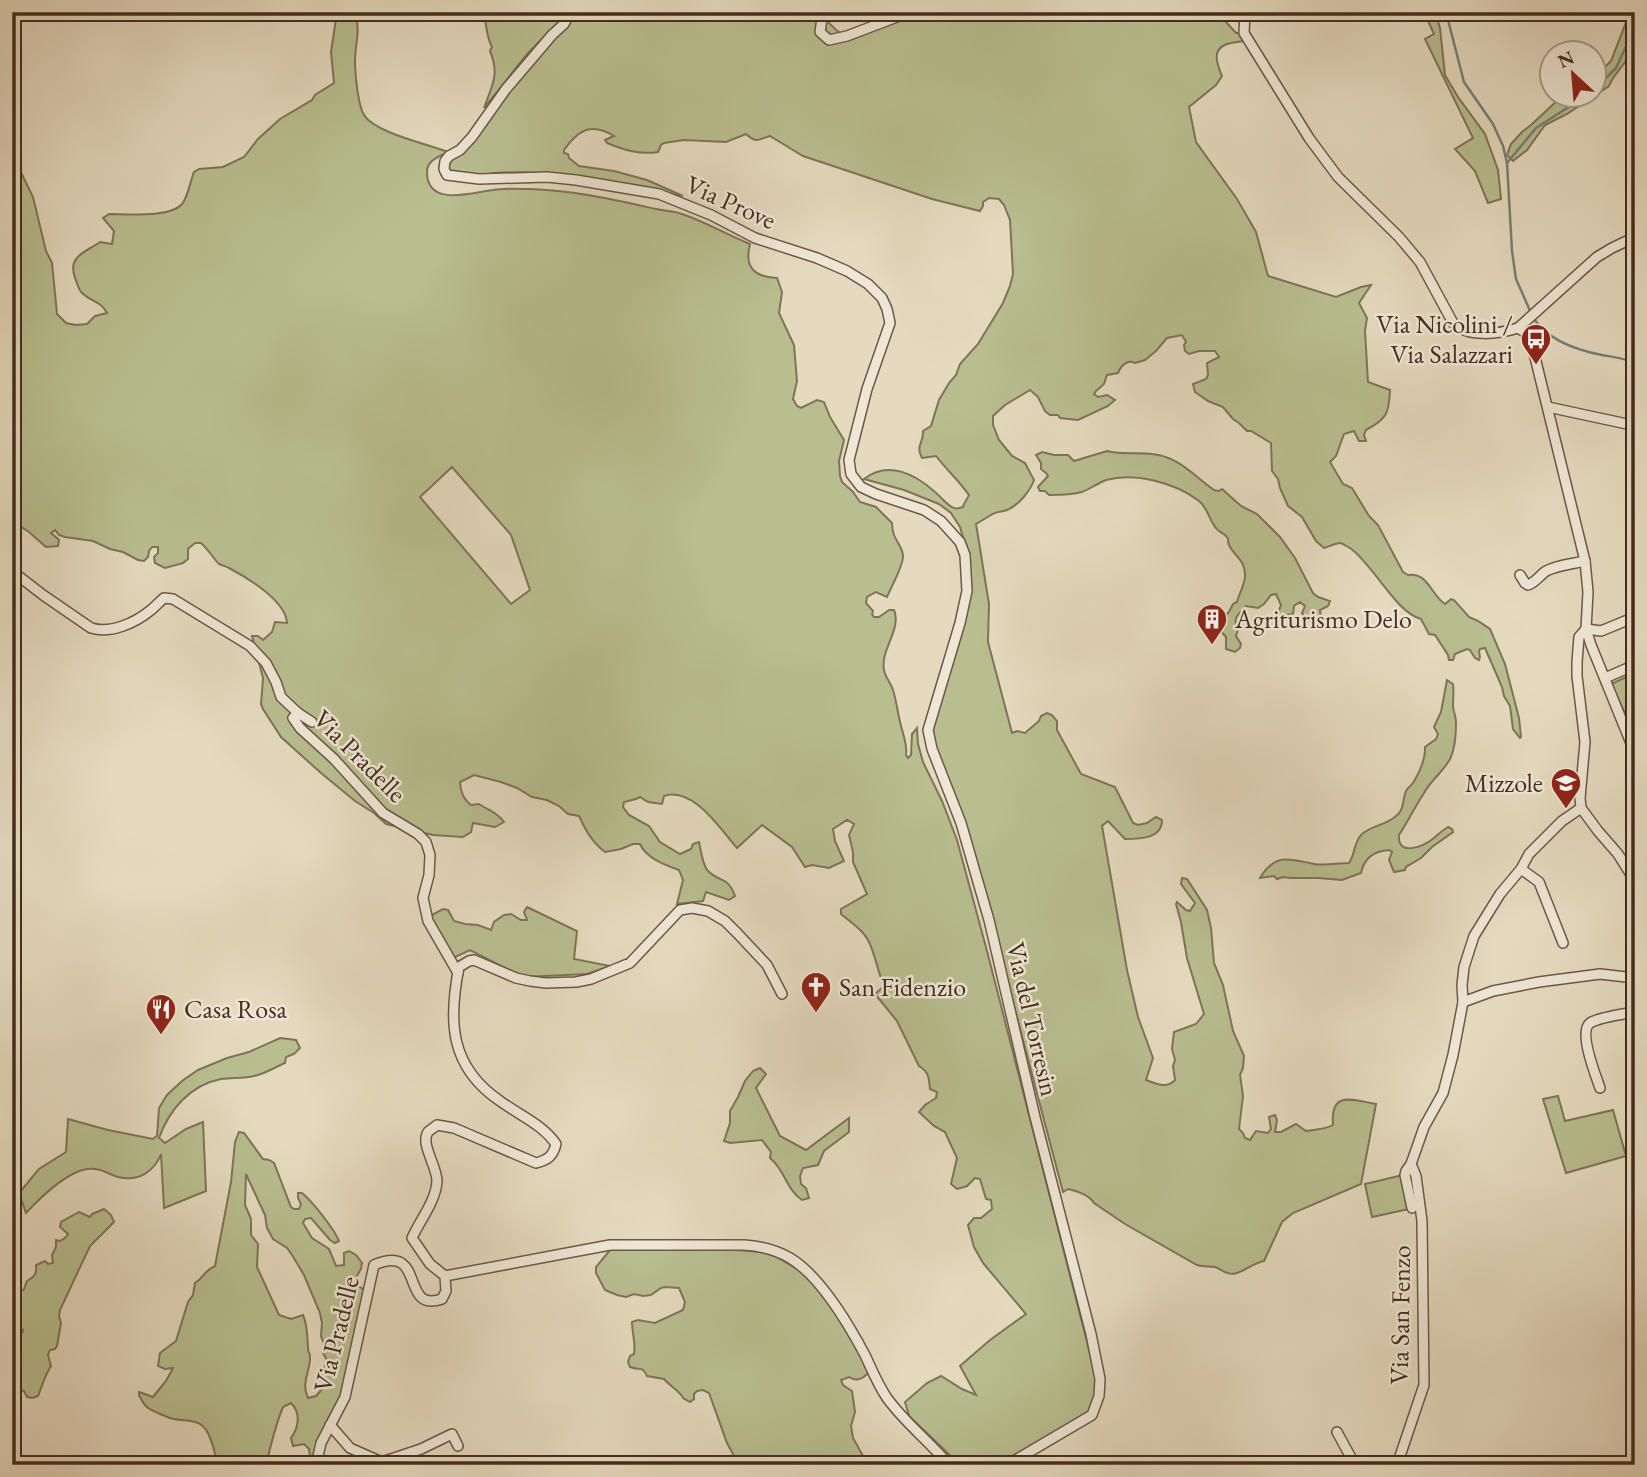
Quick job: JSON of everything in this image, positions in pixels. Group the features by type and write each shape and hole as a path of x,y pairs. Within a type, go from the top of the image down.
{"street":[{"name":"Via Prove","path":"570,12 564,24 513,82 472,137 445,161 444,169 447,175 479,179 547,177 659,194 711,215 755,238 817,258 868,284 882,298 890,323 867,389 849,460 851,474 862,487 876,494 924,510 941,521 960,542"},
{"path":"823,12 820,33 829,40 847,36 910,12"},
{"path":"1245,12 1244,33 1310,138 1338,177 1399,237 1420,262 1452,323 1459,329 1487,333 1507,331 1520,326 1597,257 1635,237"},
{"path":"1520,326 1531,341 1585,561 1588,592 1586,629 1635,753"},
{"path":"1548,407 1635,428"},
{"name":"Via del Torresin","path":"960,542 965,555 967,591 928,730 932,749 961,823 989,920 1034,1117 1100,1378 1099,1396 1092,1415 1007,1465"},
{"path":"1520,575 1528,585 1550,569 1585,561"},
{"name":"Via Pradelle","path":"12,571 43,596 90,628 98,630 112,630 152,609 164,598 173,599 250,646 266,663 281,697 312,722"},
{"path":"1586,629 1601,631 1635,617"},
{"path":"1586,629 1579,637 1577,662 1585,741 1581,808 1618,854 1635,881"},
{"path":"1605,678 1635,665"},
{"name":"Via Pradelle","path":"298,713 293,718 300,728 334,759 383,813 418,834 426,842 430,855 429,875 423,898 428,921 458,973"},
{"name":"Via San Fenzo","path":"1412,1208 1405,1175 1424,1127 1443,1093 1463,1002 1464,967 1474,936 1529,854 1562,821 1581,808"},
{"path":"1521,869 1539,882 1563,943"},
{"path":"782,994 767,965 725,921 708,911 692,908 680,910 630,962 591,979 546,983 530,981 516,978 474,960 464,963 459,967 456,984 454,1035 469,1072 498,1100 548,1133 556,1144 553,1154 545,1161 536,1163 454,1128 438,1125 428,1132 425,1142 437,1182 430,1204 412,1238 430,1264 445,1276 610,1245 744,1245 772,1250 795,1261 831,1300 852,1332 886,1396 950,1465"},
{"path":"1463,1002 1504,988 1539,982 1600,974 1635,978"},
{"path":"1600,1088 1585,1030 1597,1020 1635,1012"},
{"name":"Via San Fenzo","path":"1397,1465 1424,1385 1422,1221 1416,1176 1411,1164"},
{"name":"Via Pradelle","path":"316,1465 321,1443 345,1397 374,1265 392,1259 401,1262 408,1270 418,1294 433,1302 442,1299 446,1291 445,1276"},
{"name":"Via Pradelle","path":"330,1425 349,1448 382,1462 421,1449 452,1434 458,1446"},
{"path":"1337,1432 1355,1465"}],"green space":[{"path":"337,12 355,12 358,31 356,73 362,111 379,127 448,152 434,159 429,165 429,183 434,190 452,195 502,189 562,191 679,213 750,244 748,259 753,269 762,276 777,278 782,292 779,313 794,345 797,381 793,399 801,408 817,400 824,402 844,440 839,461 842,482 860,502 876,507 892,523 893,533 902,551 901,564 887,597 876,592 867,597 866,603 873,611 874,617 894,610 895,625 885,655 884,670 894,693 906,755 908,758 911,755 912,734 917,728 923,762 957,840 1096,1377 1095,1395 1089,1412 1003,1465 961,1465 909,1416 905,1402 927,1383 941,1376 976,1395 960,1366 1026,1314 983,1263 974,1247 968,1225 974,1218 981,1218 992,1209 991,1200 986,1199 980,1179 975,1178 967,1186 957,1189 951,1184 957,1158 945,1132 919,1112 936,1098 937,1092 930,1089 927,1073 919,1066 897,1021 875,994 884,986 867,938 841,914 841,909 867,894 853,862 849,835 854,824 847,820 833,829 844,861 829,868 812,865 805,867 792,847 762,825 737,848 715,821 696,803 685,797 664,796 662,804 648,802 640,797 624,802 623,807 629,815 649,826 660,842 680,854 699,842 707,870 728,883 735,896 729,900 706,892 703,901 677,904 683,880 679,870 651,857 640,844 605,852 590,836 579,816 568,814 547,800 532,797 501,782 474,775 460,782 468,803 479,804 504,822 495,827 473,823 471,832 463,837 433,835 386,824 321,773 281,737 263,709 263,678 252,636 263,640 272,632 275,622 287,623 280,607 265,591 237,572 219,564 201,543 195,543 188,549 188,559 183,563 165,568 155,563 158,547 152,547 144,561 93,541 59,535 55,530 51,533 59,540 58,546 46,547 12,521 12,154 33,197 46,251 52,263 57,314 66,323 87,324 95,316 107,313 81,291 73,271 74,264 79,256 100,242 112,244 114,231 103,218 109,214 168,211 182,204 194,172 199,169 223,167 244,157 258,139 280,119 334,83 331,52","holes":["452,467 511,535 530,590 511,604 420,497"]},
{"path":"483,12 534,12 537,18 544,20 560,13 563,15 484,108 495,74 490,51 492,47"},
{"path":"575,12 823,12 831,25 843,35 914,12 1217,12 1239,33 1243,41 1225,45 1218,52 1217,60 1222,76 1216,85 1189,107 1196,142 1237,199 1256,232 1268,276 1336,297 1371,285 1359,303 1367,318 1365,331 1368,382 1390,390 1389,404 1383,419 1366,430 1366,441 1359,441 1354,431 1344,434 1336,456 1330,462 1343,484 1352,488 1369,516 1378,525 1403,572 1425,580 1445,604 1451,599 1454,600 1469,617 1490,629 1505,664 1519,718 1521,737 1513,729 1510,706 1485,648 1479,651 1479,660 1467,649 1449,660 1435,635 1429,634 1421,619 1403,608 1359,555 1341,543 1324,548 1316,541 1302,517 1288,506 1278,479 1272,471 1271,443 1247,431 1223,407 1195,392 1193,384 1206,379 1208,375 1207,363 1219,357 1215,351 1189,354 1185,351 1186,342 1182,335 1167,338 1145,360 1127,363 1118,373 1107,375 1104,384 1094,394 1098,397 1107,395 1115,400 1078,420 1050,415 1030,390 1005,405 993,416 993,425 999,440 1012,456 1025,463 1034,480 1016,505 976,524 989,604 988,642 1012,733 1025,733 1041,716 1047,713 1052,715 1057,721 1057,730 1081,774 1115,787 1133,823 1147,823 1156,817 1162,820 1158,831 1149,837 1137,839 1125,839 1108,821 1102,826 1127,970 1138,1017 1153,1058 1146,1080 1165,1085 1175,1080 1172,1049 1174,1032 1196,1024 1204,1014 1187,958 1176,904 1177,902 1190,911 1195,903 1181,884 1182,878 1187,879 1207,910 1214,963 1223,985 1233,1031 1244,1056 1240,1075 1243,1096 1239,1129 1245,1138 1250,1140 1256,1131 1268,1133 1271,1129 1269,1117 1275,1115 1275,1132 1281,1132 1296,1124 1306,1131 1333,1125 1335,1106 1344,1100 1376,1104 1361,1184 1293,1213 1282,1222 1264,1261 1234,1274 1215,1267 1197,1265 1125,1224 1079,1192 1068,1189 1063,1192 968,832 934,753 929,724 932,700 964,597 965,544 960,527 951,513 939,504 904,490 864,479 882,470 901,472 927,485 950,506 957,509 963,507 969,495 936,456 922,458 920,447 923,431 931,426 939,400 960,364 978,344 1010,286 1013,274 1010,220 1004,205 999,199 989,198 983,202 980,211 932,199 803,156 770,136 755,140 746,134 726,142 684,140 664,143 658,152 645,153 607,143 605,140 614,136 592,129 574,137 564,150 579,166 614,171 647,180 683,196 556,174 500,173 456,179 442,176 440,163 455,157"},
{"path":"1424,12 1435,12 1440,28 1445,75 1485,134 1498,170 1501,199 1488,203 1475,171 1455,149 1473,138 1425,39 1434,34"},
{"path":"1630,12 1635,12 1635,32 1629,55 1608,87 1608,64"},
{"path":"1549,108 1576,108 1545,125 1527,150 1513,161 1507,155 1511,144"},
{"path":"1107,451 1170,458 1214,490 1222,489 1241,506 1257,514 1280,537 1295,558 1313,593 1330,601 1328,606 1320,610 1319,621 1308,621 1302,613 1305,606 1300,602 1294,606 1293,614 1281,616 1278,613 1281,605 1276,594 1271,595 1258,608 1246,606 1239,613 1236,619 1239,626 1236,636 1241,644 1240,648 1235,652 1226,649 1226,637 1219,629 1223,618 1237,602 1245,571 1242,562 1229,545 1228,538 1217,529 1199,501 1167,484 1130,477 1106,480 1074,494 1049,495 1040,491 1038,487 1048,476 1041,469 1036,455 1042,452 1068,455 1074,461"},
{"path":"1635,673 1635,724 1631,726 1611,684"},
{"path":"1447,680 1453,684 1456,722 1453,751 1399,835 1399,842 1406,848 1418,847 1448,827 1453,832 1405,870 1394,872 1389,860 1392,852 1389,850 1374,854 1367,859 1361,873 1342,880 1277,879 1274,876 1260,878 1272,864 1284,859 1318,865 1349,863 1357,840 1362,834 1399,813 1407,790 1422,766 1425,747 1436,739 1438,734 1434,727 1441,712"},
{"path":"527,907 577,931 574,959 610,966 587,974 523,977 470,950 453,958 430,916 443,909 448,910 454,921 491,930 494,922 504,915 511,914 521,920 527,920 524,912"},
{"path":"280,1038 296,1040 300,1048 286,1057 285,1063 258,1075 221,1079 200,1087 182,1100 163,1128 159,1138 165,1143 203,1122 206,1191 164,1208 161,1154 150,1171 139,1177 118,1177 96,1169 79,1171 54,1186 26,1213 19,1193 39,1169 66,1152 68,1119 153,1139 157,1136 159,1108 167,1095 182,1081 198,1070"},
{"path":"760,1068 766,1074 756,1088 780,1136 806,1150 849,1118 849,1132 824,1151 818,1165 803,1168 801,1184 806,1188 809,1198 802,1200 792,1190 770,1158 771,1152 762,1140 730,1143 724,1141 730,1123 730,1111 745,1081 753,1071"},
{"path":"1558,1096 1565,1121 1613,1110 1626,1156 1566,1173 1543,1099"},
{"path":"239,1132 244,1133 263,1159 274,1163 291,1207 299,1209 301,1204 298,1193 302,1193 317,1209 339,1241 335,1243 330,1240 311,1218 305,1219 303,1223 312,1238 329,1249 336,1266 344,1265 344,1253 349,1251 362,1263 355,1279 358,1286 365,1290 343,1393 314,1465 304,1465 310,1457 309,1449 304,1444 293,1446 291,1438 298,1420 291,1403 283,1407 266,1465 216,1465 213,1445 204,1427 196,1422 171,1418 153,1411 139,1395 139,1392 153,1397 166,1381 173,1368 158,1366 160,1353 176,1341 195,1283 215,1266 231,1182 235,1142","holes":["246,1174 265,1215 267,1228 273,1239 287,1248 292,1255 304,1275 320,1313 323,1353 327,1360 323,1388 316,1396 308,1398 305,1388 310,1356 303,1315 291,1319 279,1315 257,1267 258,1244 251,1235 251,1219 245,1205"]},
{"path":"1403,1175 1409,1209 1372,1217 1365,1184"},
{"path":"104,1209 114,1222 90,1246 60,1310 57,1346 50,1350 48,1355 51,1366 38,1396 27,1397 24,1391 12,1388 12,1348 16,1347 23,1330 14,1330 12,1336 12,1298 24,1289 27,1281 35,1274 36,1265 45,1261 48,1264 53,1263 56,1240 60,1241 68,1234 60,1227 61,1222 79,1212 90,1217"},
{"path":"610,1250 762,1252 777,1257 800,1271 842,1320 871,1370 861,1378 849,1377 841,1380 843,1385 852,1391 855,1412 851,1426 853,1438 868,1465 739,1465 727,1443 709,1393 697,1391 690,1402 664,1379 647,1376 642,1369 630,1367 628,1362 634,1354 632,1322 638,1320 655,1323 683,1310 685,1302 679,1288 665,1287 651,1295 634,1294 626,1297 605,1290 596,1273 596,1267"}],"waterway":[{"path":"1446,12 1464,82 1493,124 1503,146 1507,163 1516,279 1531,313"},
{"path":"1608,76 1616,68 1635,27"},
{"path":"1507,163 1536,128 1567,108"},
{"path":"1534,319 1547,333 1564,343 1635,363"}],"place":[{"name":"Via Nicolini / Via Salazzari","path":"1536,366"},
{"name":"Agriturismo Delo","path":"1212,646"},
{"name":"Mizzole","path":"1566,810"},
{"name":"San Fidenzio","path":"816,1014"},
{"name":"Casa Rosa","path":"161,1036"}]}
